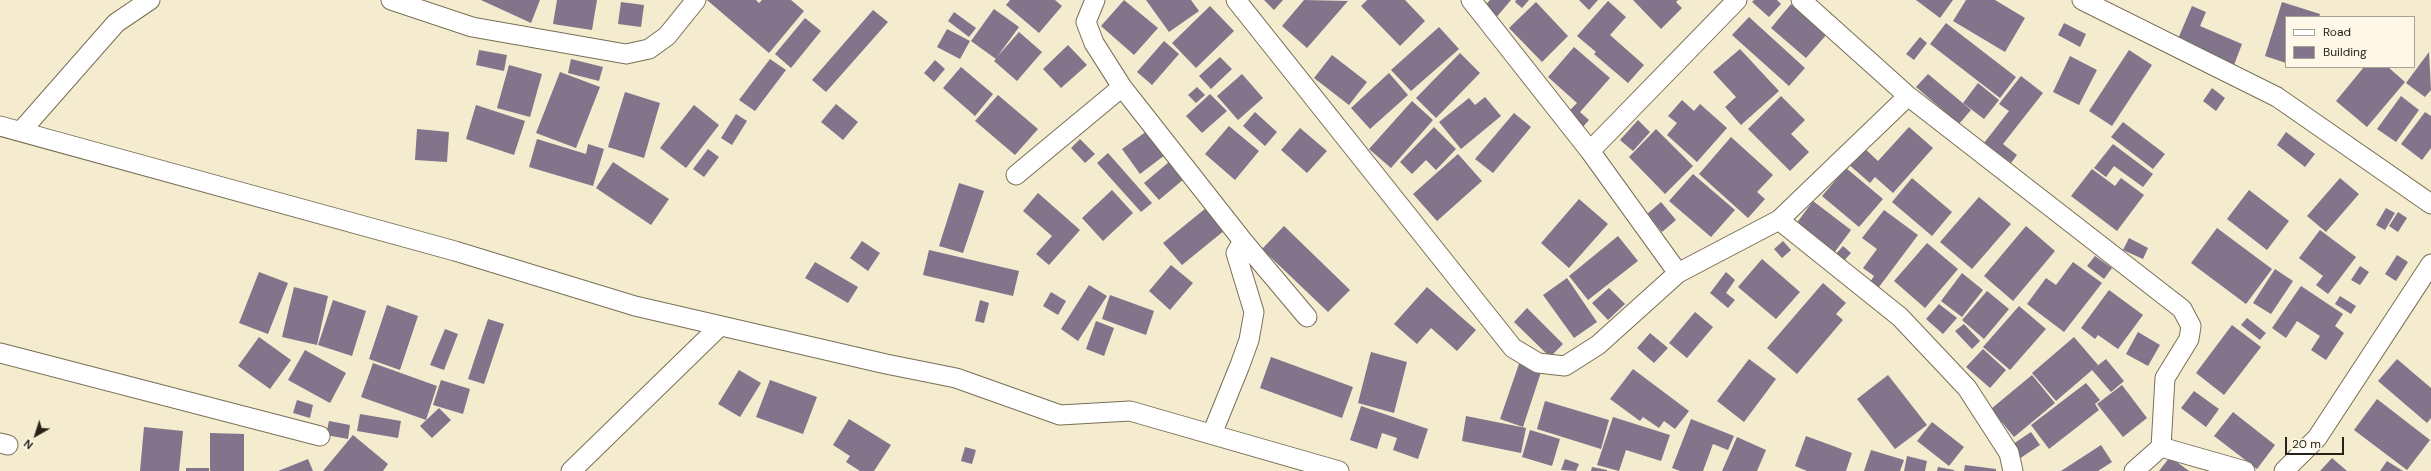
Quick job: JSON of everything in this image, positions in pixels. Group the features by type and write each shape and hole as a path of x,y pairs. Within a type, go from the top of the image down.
{"street":[{"path":"22,130 116,23 150,0"},
{"path":"390,0 409,2 472,27 626,54 649,49 667,36 696,0"},
{"path":"1095,0 1086,22 1094,43 1122,87 1243,241 1307,317"},
{"path":"1236,0 1513,348 1538,363 1565,366 1598,345 1678,273 1779,220 1908,96"},
{"path":"1471,0 1590,151 1678,273"},
{"path":"1590,151 1737,0"},
{"path":"1801,0 1908,96 2182,309 2191,326 2189,339 2165,378 2161,447 2134,471"},
{"path":"2082,0 2277,96 2431,204"},
{"path":"1016,175 1122,87"},
{"path":"0,126 22,130 447,249 635,306 956,378 1060,415 1130,411 1339,471"},
{"path":"1779,220 1900,317 1966,388 2009,454 2013,471"},
{"path":"1212,434 1244,352 1254,312 1236,253 1243,241"},
{"path":"2284,471 2317,438 2431,264"},
{"path":"571,471 720,326"},
{"path":"0,353 320,436"},
{"path":"2161,447 2245,471"}],"building":[{"path":"481,0 540,0 531,23"},
{"path":"557,0 597,0 592,30 553,24"},
{"path":"707,0 756,0 759,3 762,0 791,0 804,11 769,53"},
{"path":"1010,0 1055,0 1062,6 1039,33 1006,5"},
{"path":"1124,0 1158,28 1134,55 1101,26"},
{"path":"1146,0 1191,0 1199,11 1169,32"},
{"path":"1264,0 1283,0 1274,10"},
{"path":"1304,0 1348,1 1307,48 1282,26"},
{"path":"1367,0 1405,0 1425,21 1400,46 1361,6"},
{"path":"1490,0 1511,0 1494,20 1482,9"},
{"path":"1516,0 1529,0 1522,8 1515,2"},
{"path":"1579,0 1598,0 1589,10"},
{"path":"1633,0 1678,0 1676,2 1682,8 1661,29"},
{"path":"1754,0 1777,0 1781,4 1769,17 1752,2"},
{"path":"1916,0 1953,0 1940,18"},
{"path":"1966,0 1995,0 2025,18 2005,52 1953,21"},
{"path":"1608,1 1626,17 1610,35 1644,65 1628,83 1594,54 1596,52 1577,36"},
{"path":"621,2 644,5 641,27 618,24"},
{"path":"1536,2 1568,36 1542,62 1509,28"},
{"path":"2282,2 2320,14 2319,16 2285,16 2285,63 2265,56"},
{"path":"1791,4 1827,34 1806,58 1771,28"},
{"path":"1210,6 1234,31 1196,68 1172,43"},
{"path":"2192,6 2206,12 2200,26 2242,44 2234,65 2177,41"},
{"path":"994,9 1019,27 997,57 1019,32 1042,52 1017,81 994,61 996,59 971,41"},
{"path":"873,10 888,22 826,92 812,80"},
{"path":"954,12 976,28 969,37 948,21"},
{"path":"1749,17 1805,68 1789,86 1732,35"},
{"path":"805,18 821,31 791,68 775,54"},
{"path":"1946,23 2016,77 2000,98 1930,44"},
{"path":"2064,23 2086,34 2080,47 2058,35"},
{"path":"1439,27 1459,49 1411,91 1391,70"},
{"path":"947,29 970,41 960,59 937,47"},
{"path":"1920,37 1927,43 1914,60 1906,54"},
{"path":"1164,41 1179,54 1152,85 1137,72"},
{"path":"1068,45 1087,65 1061,88 1043,69"},
{"path":"1574,47 1610,78 1580,112 1589,120 1581,129 1565,115 1577,103 1548,77"},
{"path":"1740,49 1779,91 1741,125 1725,107 1736,97 1713,72"},
{"path":"479,50 507,55 504,71 476,65"},
{"path":"2129,50 2152,65 2112,126 2089,111"},
{"path":"2429,52 2431,90 2425,97 2406,83"},
{"path":"1460,53 1480,73 1436,118 1416,98"},
{"path":"1332,55 1367,82 1349,105 1314,78"},
{"path":"2070,56 2097,70 2079,105 2053,92"},
{"path":"1220,57 1232,69 1211,89 1199,76"},
{"path":"571,59 603,67 599,81 568,73"},
{"path":"770,59 786,70 755,111 739,100"},
{"path":"935,60 945,69 934,82 924,73"},
{"path":"509,65 542,74 530,117 497,108"},
{"path":"961,67 993,94 975,116 943,88"},
{"path":"2363,68 2389,68 2405,82 2367,127 2336,101"},
{"path":"560,72 600,87 576,148 536,133"},
{"path":"1389,73 1408,95 1370,129 1351,108"},
{"path":"1242,74 1263,98 1238,120 1217,96"},
{"path":"1928,74 1971,110 1959,124 1916,87"},
{"path":"2021,76 2043,93 2003,144 2017,155 2011,163 1984,143 2009,111 1999,104"},
{"path":"1978,83 1999,100 1984,119 1963,103"},
{"path":"1197,87 1205,95 1196,103 1188,95"},
{"path":"2212,88 2225,98 2216,111 2203,101"},
{"path":"625,92 660,103 644,158 608,147"},
{"path":"1210,94 1227,111 1202,133 1186,116"},
{"path":"998,95 1038,129 1015,155 975,121"},
{"path":"1781,96 1805,120 1791,134 1809,152 1790,171 1748,129"},
{"path":"2401,96 2419,110 2396,142 2377,129"},
{"path":"1485,97 1501,116 1461,149 1439,122 1469,98 1475,105"},
{"path":"1682,100 1694,111 1700,104 1727,128 1697,162 1667,135 1677,123 1668,116"},
{"path":"1412,101 1433,120 1391,168 1369,149"},
{"path":"836,104 858,122 843,140 821,122"},
{"path":"476,105 525,121 514,155 466,139"},
{"path":"694,105 719,125 686,168 660,148"},
{"path":"1255,112 1277,132 1265,146 1243,126"},
{"path":"2425,112 2431,116 2431,148 2422,160 2401,144"},
{"path":"1514,113 1531,127 1493,173 1475,159"},
{"path":"736,114 747,121 732,145 721,138"},
{"path":"1638,120 1650,132 1633,151 1620,140"},
{"path":"2123,122 2165,154 2153,169 2111,137"},
{"path":"1229,126 1259,151 1235,180 1205,154"},
{"path":"1434,127 1456,149 1436,170 1426,160 1412,174 1400,162"},
{"path":"1909,127 1933,148 1893,193 1875,177 1870,183 1847,163 1862,146 1878,161"},
{"path":"1300,128 1327,151 1307,173 1281,150"},
{"path":"417,129 449,132 447,162 415,160"},
{"path":"1656,129 1693,166 1665,194 1629,157"},
{"path":"1147,131 1165,155 1140,174 1122,149"},
{"path":"2286,132 2315,154 2305,167 2277,145"},
{"path":"1731,137 1773,175 1757,192 1765,199 1748,218 1699,174"},
{"path":"537,139 586,154 588,144 604,149 593,186 529,167"},
{"path":"1080,139 1095,154 1085,163 1071,148"},
{"path":"2113,144 2153,174 2143,187 2114,166 2106,177 2094,168"},
{"path":"708,149 719,157 704,177 693,169"},
{"path":"1108,153 1152,203 1141,212 1097,163"},
{"path":"1458,154 1482,181 1437,221 1413,194"},
{"path":"613,162 669,199 651,225 596,188"},
{"path":"1169,162 1184,179 1159,200 1144,183"},
{"path":"1846,168 1883,199 1859,227 1822,196"},
{"path":"2092,169 2115,186 2121,178 2144,195 2117,231 2071,196"},
{"path":"1693,174 1735,210 1711,237 1669,201"},
{"path":"1912,178 1952,212 1932,236 1892,202"},
{"path":"2340,178 2359,194 2326,232 2307,216"},
{"path":"959,183 984,191 963,253 939,246"},
{"path":"1112,190 1133,213 1103,241 1082,218"},
{"path":"2249,190 2289,221 2267,250 2227,219"},
{"path":"1038,193 1080,230 1049,265 1036,254 1052,236 1023,211"},
{"path":"1979,197 2011,224 1972,269 1940,242"},
{"path":"1579,199 1608,224 1569,268 1541,243"},
{"path":"1813,201 1851,230 1834,253 1796,224"},
{"path":"1661,202 1676,220 1662,232 1647,214"},
{"path":"1206,208 1225,230 1182,265 1163,243"},
{"path":"2386,208 2395,213 2385,230 2376,225"},
{"path":"1884,210 1918,235 1876,291 1868,285 1874,276 1863,268 1877,249 1862,238"},
{"path":"2398,212 2407,218 2398,232 2389,226"},
{"path":"1284,226 1350,290 1328,312 1262,249"},
{"path":"2026,226 2055,251 2013,301 1984,276"},
{"path":"2217,228 2272,269 2246,304 2191,263"},
{"path":"2320,230 2356,257 2328,294 2316,285 2323,276 2299,258"},
{"path":"1618,236 1638,261 1588,300 1569,276"},
{"path":"2129,238 2148,248 2143,259 2123,250"},
{"path":"862,241 880,253 868,271 850,258"},
{"path":"1783,241 1791,250 1782,258 1774,249"},
{"path":"1927,243 1958,269 1925,308 1894,281"},
{"path":"1843,246 1851,253 1841,264 1833,257"},
{"path":"929,250 1019,271 1013,296 923,275"},
{"path":"2397,255 2408,262 2396,281 2385,274"},
{"path":"2095,256 2112,268 2104,279 2087,266"},
{"path":"1762,259 1800,292 1776,319 1738,287"},
{"path":"815,262 858,287 848,303 805,278"},
{"path":"2073,262 2102,283 2064,332 2027,304 2046,278 2056,285"},
{"path":"1171,265 1193,283 1170,310 1149,291"},
{"path":"2360,266 2369,272 2360,285 2351,280"},
{"path":"2275,269 2293,281 2271,314 2253,303"},
{"path":"259,272 288,283 268,334 239,323"},
{"path":"1726,272 1735,280 1726,293 1735,300 1728,308 1710,293"},
{"path":"1962,273 1983,290 1962,317 1941,301"},
{"path":"1567,278 1597,322 1574,338 1543,295"},
{"path":"1823,283 1846,303 1836,314 1843,320 1797,374 1767,348"},
{"path":"1089,285 1107,296 1078,341 1061,329"},
{"path":"2301,286 2343,314 2335,326 2344,333 2326,360 2311,350 2320,336 2297,321 2286,338 2272,328"},
{"path":"294,287 328,296 317,345 282,337"},
{"path":"1427,287 1476,330 1457,351 1431,328 1417,344 1394,324"},
{"path":"1609,288 1625,304 1608,320 1592,303"},
{"path":"2109,290 2143,315 2118,349 2098,335 2095,339 2081,328"},
{"path":"1987,291 2009,309 1984,339 1962,320"},
{"path":"1051,292 1066,301 1058,315 1043,306"},
{"path":"1110,295 1154,311 1146,335 1102,319"},
{"path":"2340,296 2356,306 2351,314 2335,304"},
{"path":"333,300 366,311 352,356 318,345"},
{"path":"980,300 989,303 984,323 975,321"},
{"path":"1939,304 1957,318 1943,334 1926,319"},
{"path":"387,305 418,316 400,370 369,359"},
{"path":"2019,306 2046,329 2010,370 1983,347"},
{"path":"1527,308 1563,344 1550,357 1514,322"},
{"path":"1695,312 1713,327 1687,358 1669,343"},
{"path":"2247,318 2266,333 2260,340 2241,325"},
{"path":"488,319 504,324 484,384 468,379"},
{"path":"1096,321 1114,328 1104,356 1086,349"},
{"path":"1964,324 1980,341 1972,349 1955,331"},
{"path":"2232,325 2261,347 2224,395 2196,373"},
{"path":"445,329 458,334 444,370 430,365"},
{"path":"2138,332 2160,345 2148,366 2126,354"},
{"path":"1650,333 1668,348 1654,363 1637,348"},
{"path":"259,337 291,360 270,389 238,366"},
{"path":"2074,337 2098,365 2056,401 2032,373"},
{"path":"1983,349 2006,370 1990,388 1966,367"},
{"path":"305,350 346,373 330,403 288,380"},
{"path":"1371,352 1407,362 1394,413 1358,403"},
{"path":"1271,357 1353,387 1342,418 1260,388"},
{"path":"1749,359 1776,379 1744,422 1717,401"},
{"path":"2106,359 2124,381 2111,392 2092,370"},
{"path":"2397,359 2431,388 2431,418 2427,423 2378,381"},
{"path":"1520,361 1542,369 1523,427 1500,419"},
{"path":"373,363 437,386 426,420 361,397"},
{"path":"1633,369 1689,411 1675,429 1664,421 1659,428 1643,417 1640,421 1610,399"},
{"path":"739,370 761,383 740,417 718,404"},
{"path":"1888,375 1927,425 1895,449 1857,399"},
{"path":"2032,375 2055,403 2014,437 1991,409"},
{"path":"441,380 470,389 463,414 433,405"},
{"path":"770,380 817,397 803,434 756,417"},
{"path":"2086,383 2100,400 2095,404 2099,410 2049,449 2031,425"},
{"path":"2122,385 2147,418 2123,437 2097,404"},
{"path":"2194,391 2219,409 2206,427 2181,408"},
{"path":"2377,399 2430,440 2407,470 2354,430"},
{"path":"297,400 313,405 310,418 293,413"},
{"path":"1545,401 1609,420 1601,449 1537,429"},
{"path":"1361,406 1428,429 1418,459 1393,450 1397,438 1382,433 1377,449 1350,440"},
{"path":"439,408 451,420 432,438 420,426"},
{"path":"2233,412 2275,445 2257,469 2214,436"},
{"path":"360,414 401,421 398,438 357,431"},
{"path":"1466,416 1526,428 1521,453 1462,441"},
{"path":"1613,417 1670,435 1661,461 1626,450 1619,471 1597,465"},
{"path":"849,419 891,445 874,471 860,471 846,462 850,456 833,445"},
{"path":"1691,419 1734,436 1728,450 1713,444 1703,471 1680,471 1672,468"},
{"path":"329,421 350,425 348,439 326,435"},
{"path":"1932,422 1964,447 1949,466 1917,441"},
{"path":"144,427 183,431 179,471 140,471"},
{"path":"1530,430 1560,439 1552,466 1522,457"},
{"path":"2031,432 2040,445 2016,461 2007,448"},
{"path":"210,433 244,434 244,471 210,471"},
{"path":"353,435 388,464 383,471 323,471"},
{"path":"1806,436 1852,453 1846,471 1807,471 1795,466"},
{"path":"1737,437 1766,450 1757,471 1722,471"},
{"path":"2101,445 2112,462 2098,471 2061,471"},
{"path":"965,447 976,450 972,464 961,461"},
{"path":"1871,450 1904,460 1900,471 1864,471"},
{"path":"1907,456 1927,461 1925,471 1904,471"},
{"path":"2170,457 2189,471 2159,471"},
{"path":"2332,458 2347,471 2320,471"},
{"path":"308,459 313,471 278,471"},
{"path":"1565,459 1579,464 1576,471 1561,470"},
{"path":"2387,461 2403,471 2380,471"},
{"path":"1965,465 1996,469 1996,471 1964,471"},
{"path":"1592,467 1607,470 1607,471 1591,471"},
{"path":"1938,467 1954,470 1954,471 1937,471"},
{"path":"186,468 209,468 209,471 186,471"}]}
